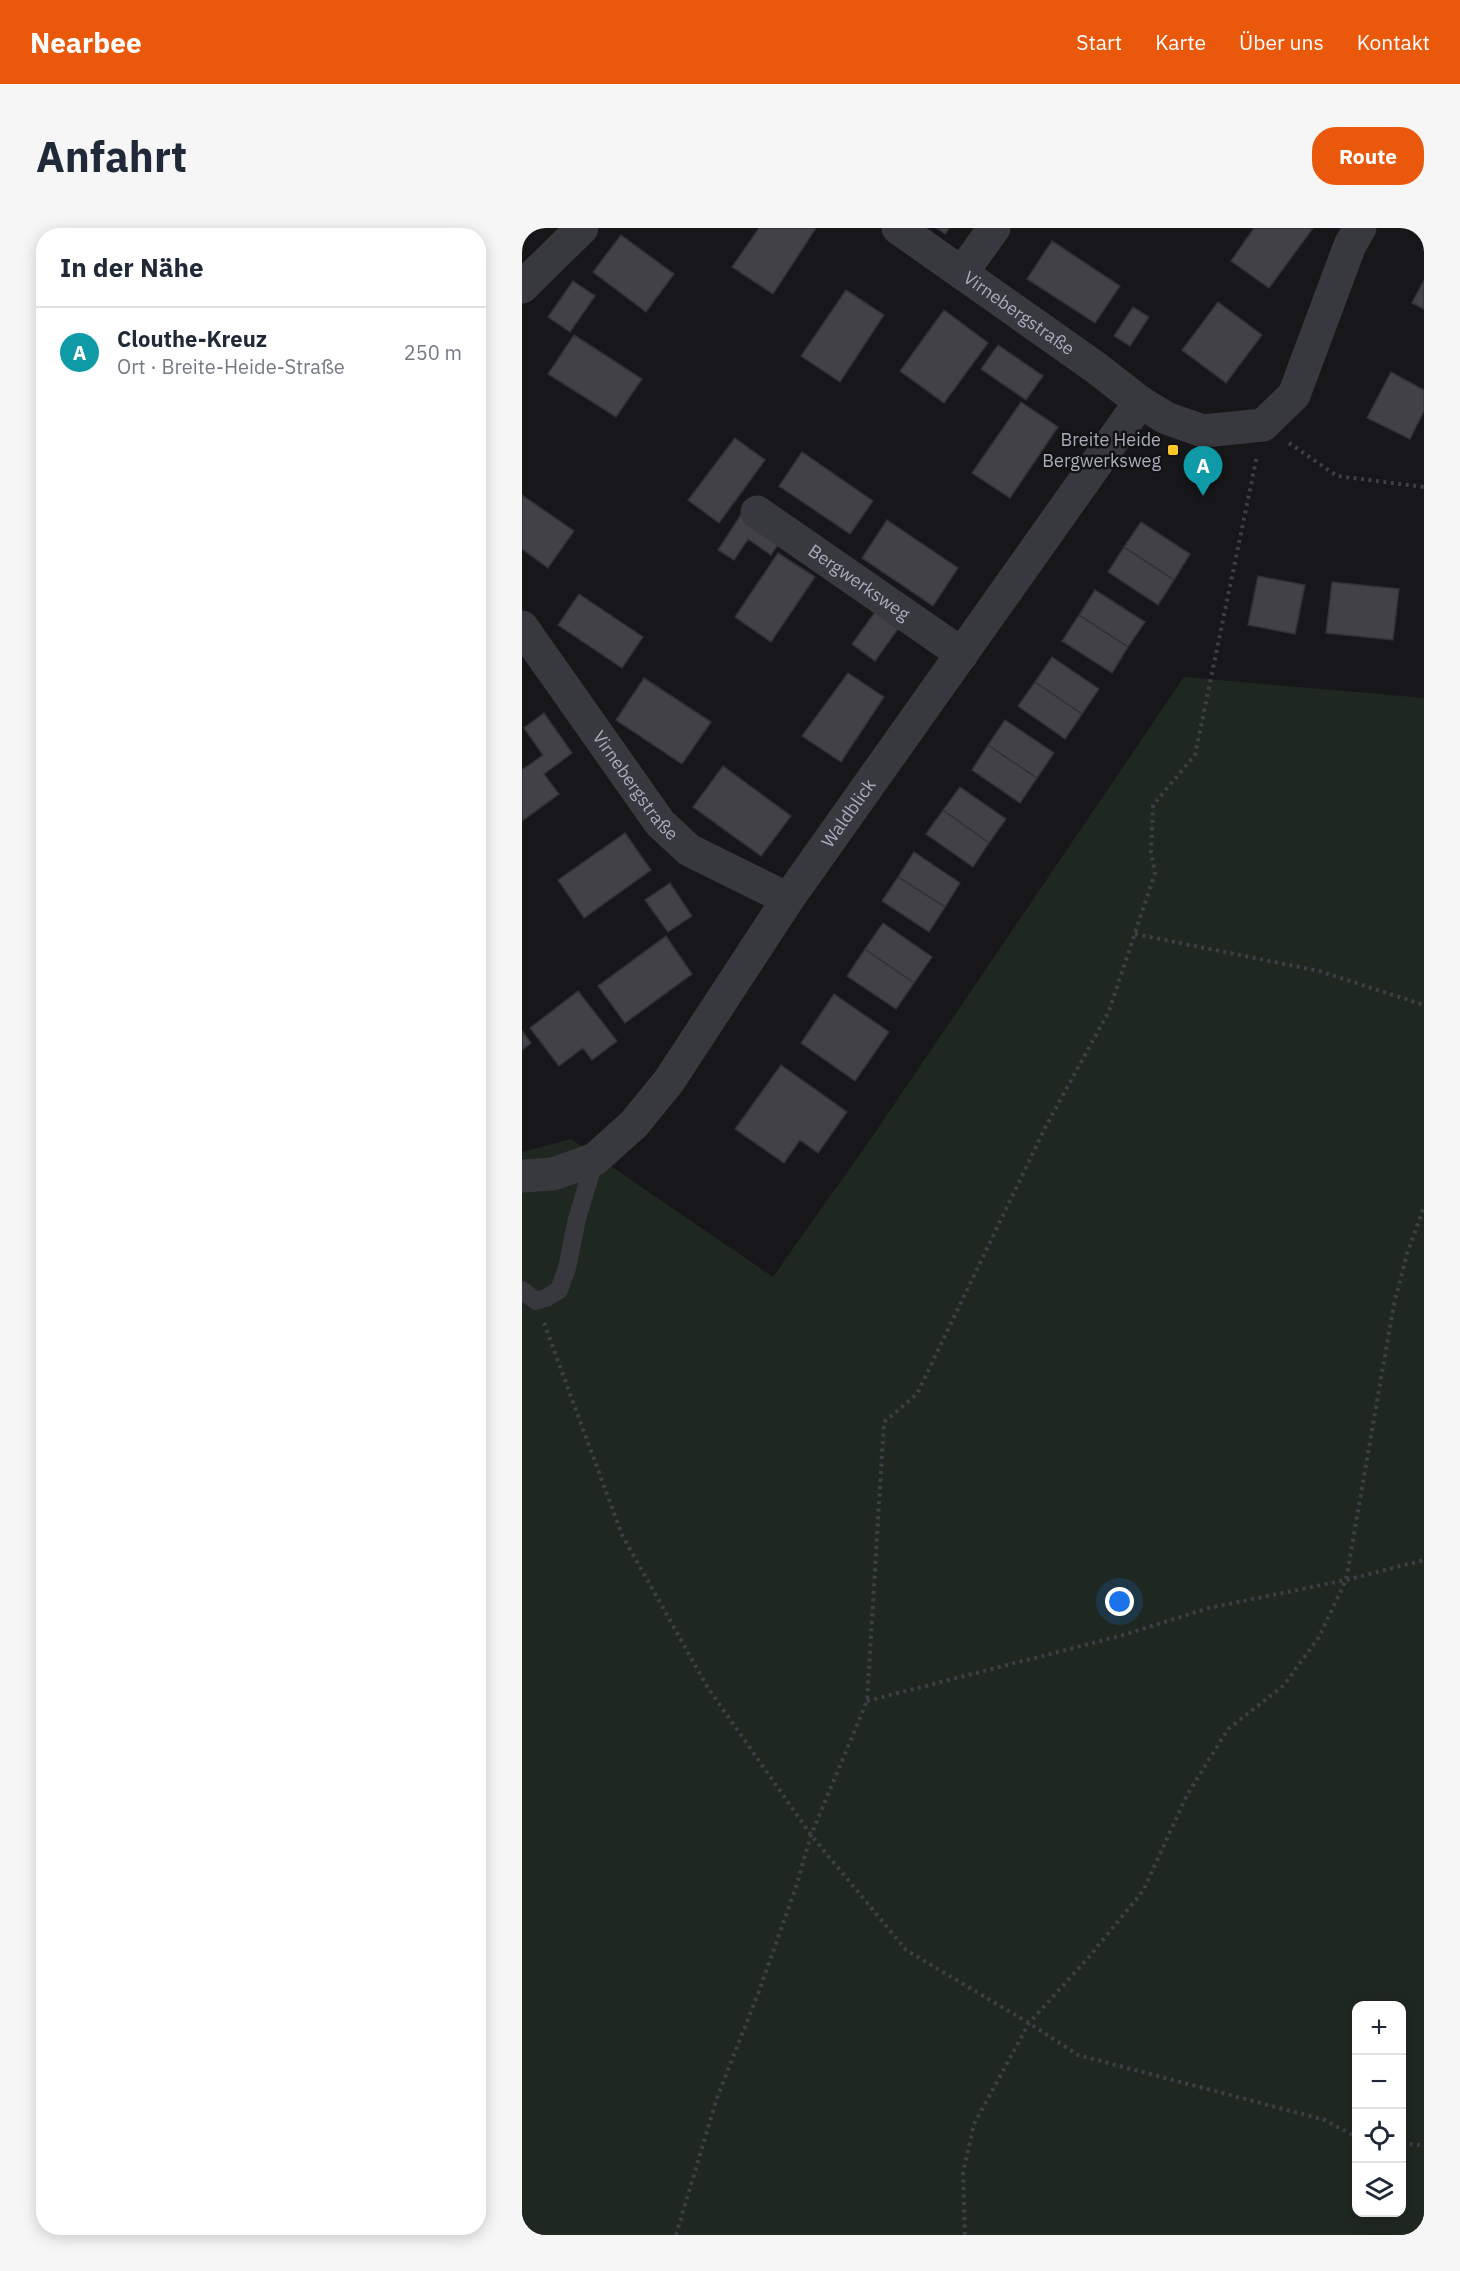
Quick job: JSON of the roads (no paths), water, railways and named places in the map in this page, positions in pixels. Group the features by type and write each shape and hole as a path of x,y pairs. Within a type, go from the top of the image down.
{"street":[{"path":"522,287 582,228"},
{"name":"Virnebergstraße","path":"898,228 1095,367 1140,402 1166,418 1203,432 1263,425 1294,394 1350,245 1360,228"},
{"path":"962,273 994,228"},
{"name":"Waldblick","path":"522,1176 553,1174 595,1159 634,1124 669,1081 788,898 1140,402"},
{"name":"Bergwerksweg","path":"757,512 962,654"},
{"name":"Virnebergstraße","path":"522,627 660,823 689,850 788,898"}],"lane":[{"path":"529,1295 546,1298 560,1290 577,1219 595,1159"}],"place":[{"name":"Breite Heide Bergwerksweg","path":"1173,450"},
{"name":"Clouthe-Kreuz","path":"1203,496"}]}
